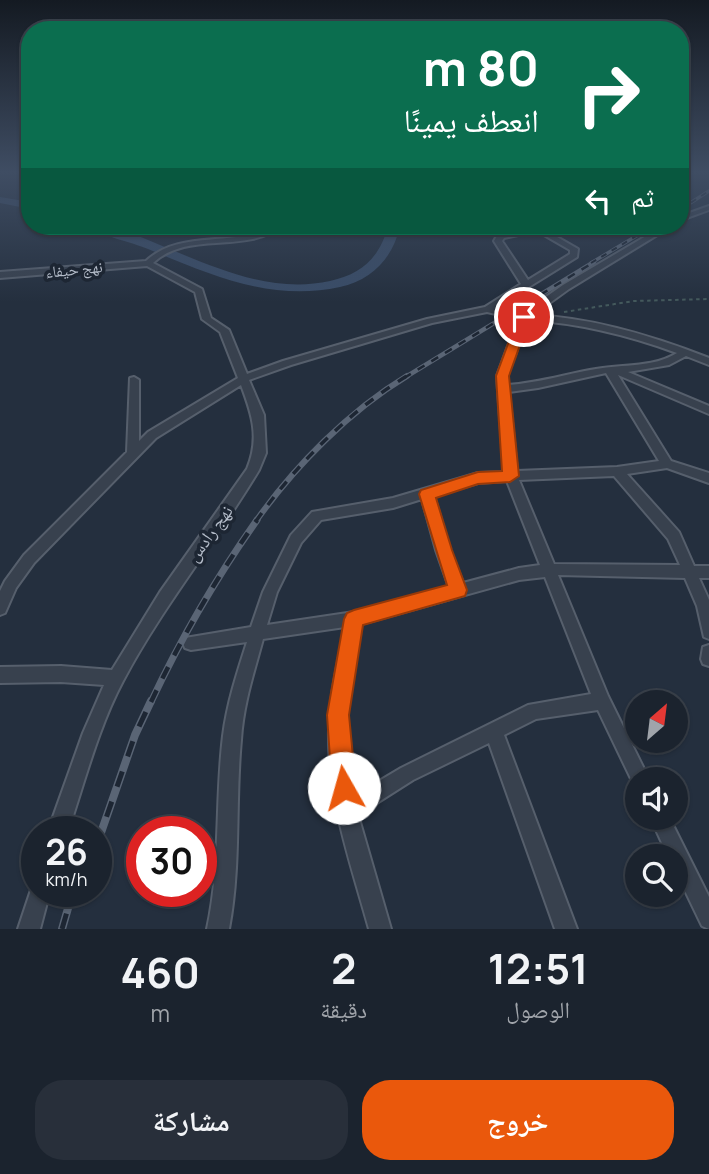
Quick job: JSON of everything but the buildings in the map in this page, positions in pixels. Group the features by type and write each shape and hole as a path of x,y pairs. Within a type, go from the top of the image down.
{"street":[{"path":"148,263 156,255 171,249 255,235"},
{"path":"505,235 498,240 527,286"},
{"path":"0,608 10,585 29,559 152,435 244,378 430,321 488,309 567,261 575,252 550,235"},
{"path":"634,767 602,701 510,476 503,388 504,370 524,317 566,287 653,235"},
{"name":"نهج حيفاء","path":"0,275 148,263"},
{"name":"نهج رادس","path":"63,816 95,725 116,678 185,567 253,470 260,453 258,415 224,330 207,319 199,291 148,263"},
{"path":"488,309 502,314 553,318 616,330 709,362"},
{"path":"503,388 522,388 671,360 685,352"},
{"path":"613,370 709,410"},
{"path":"613,370 667,464"},
{"path":"133,453 134,380"},
{"path":"218,929 227,859 232,737 239,696 270,592 296,539 308,523 328,513 393,503 478,478 617,471 667,464 709,478"},
{"path":"617,471 674,536 705,606 709,632"},
{"path":"427,494 458,590"},
{"path":"191,643 354,619 519,574 547,570 709,572"},
{"path":"354,619 338,715 347,811 380,929"},
{"path":"709,652 709,659"},
{"path":"0,675 61,674 116,678"},
{"path":"347,811 407,774 534,711 602,701"},
{"path":"493,730 565,929"},
{"path":"665,830 709,919"},
{"path":"29,929 35,907"}],"path":[{"path":"553,318 567,310 626,302 709,299"}],"waterway":[{"path":"122,235 239,280 290,289 317,288 344,282 363,274 378,262 392,235"}],"railway":[{"path":"591,263 638,235"},
{"path":"404,378 594,262"},
{"path":"256,521 271,500 324,441 364,406 407,376"},
{"path":"151,702 200,609 257,520"},
{"path":"107,816 135,735 151,701"},
{"path":"62,929 68,907"}],"route":[{"path":"344,788 338,715 354,619 458,590 427,494 478,478 510,476 502,376 524,317"}]}
